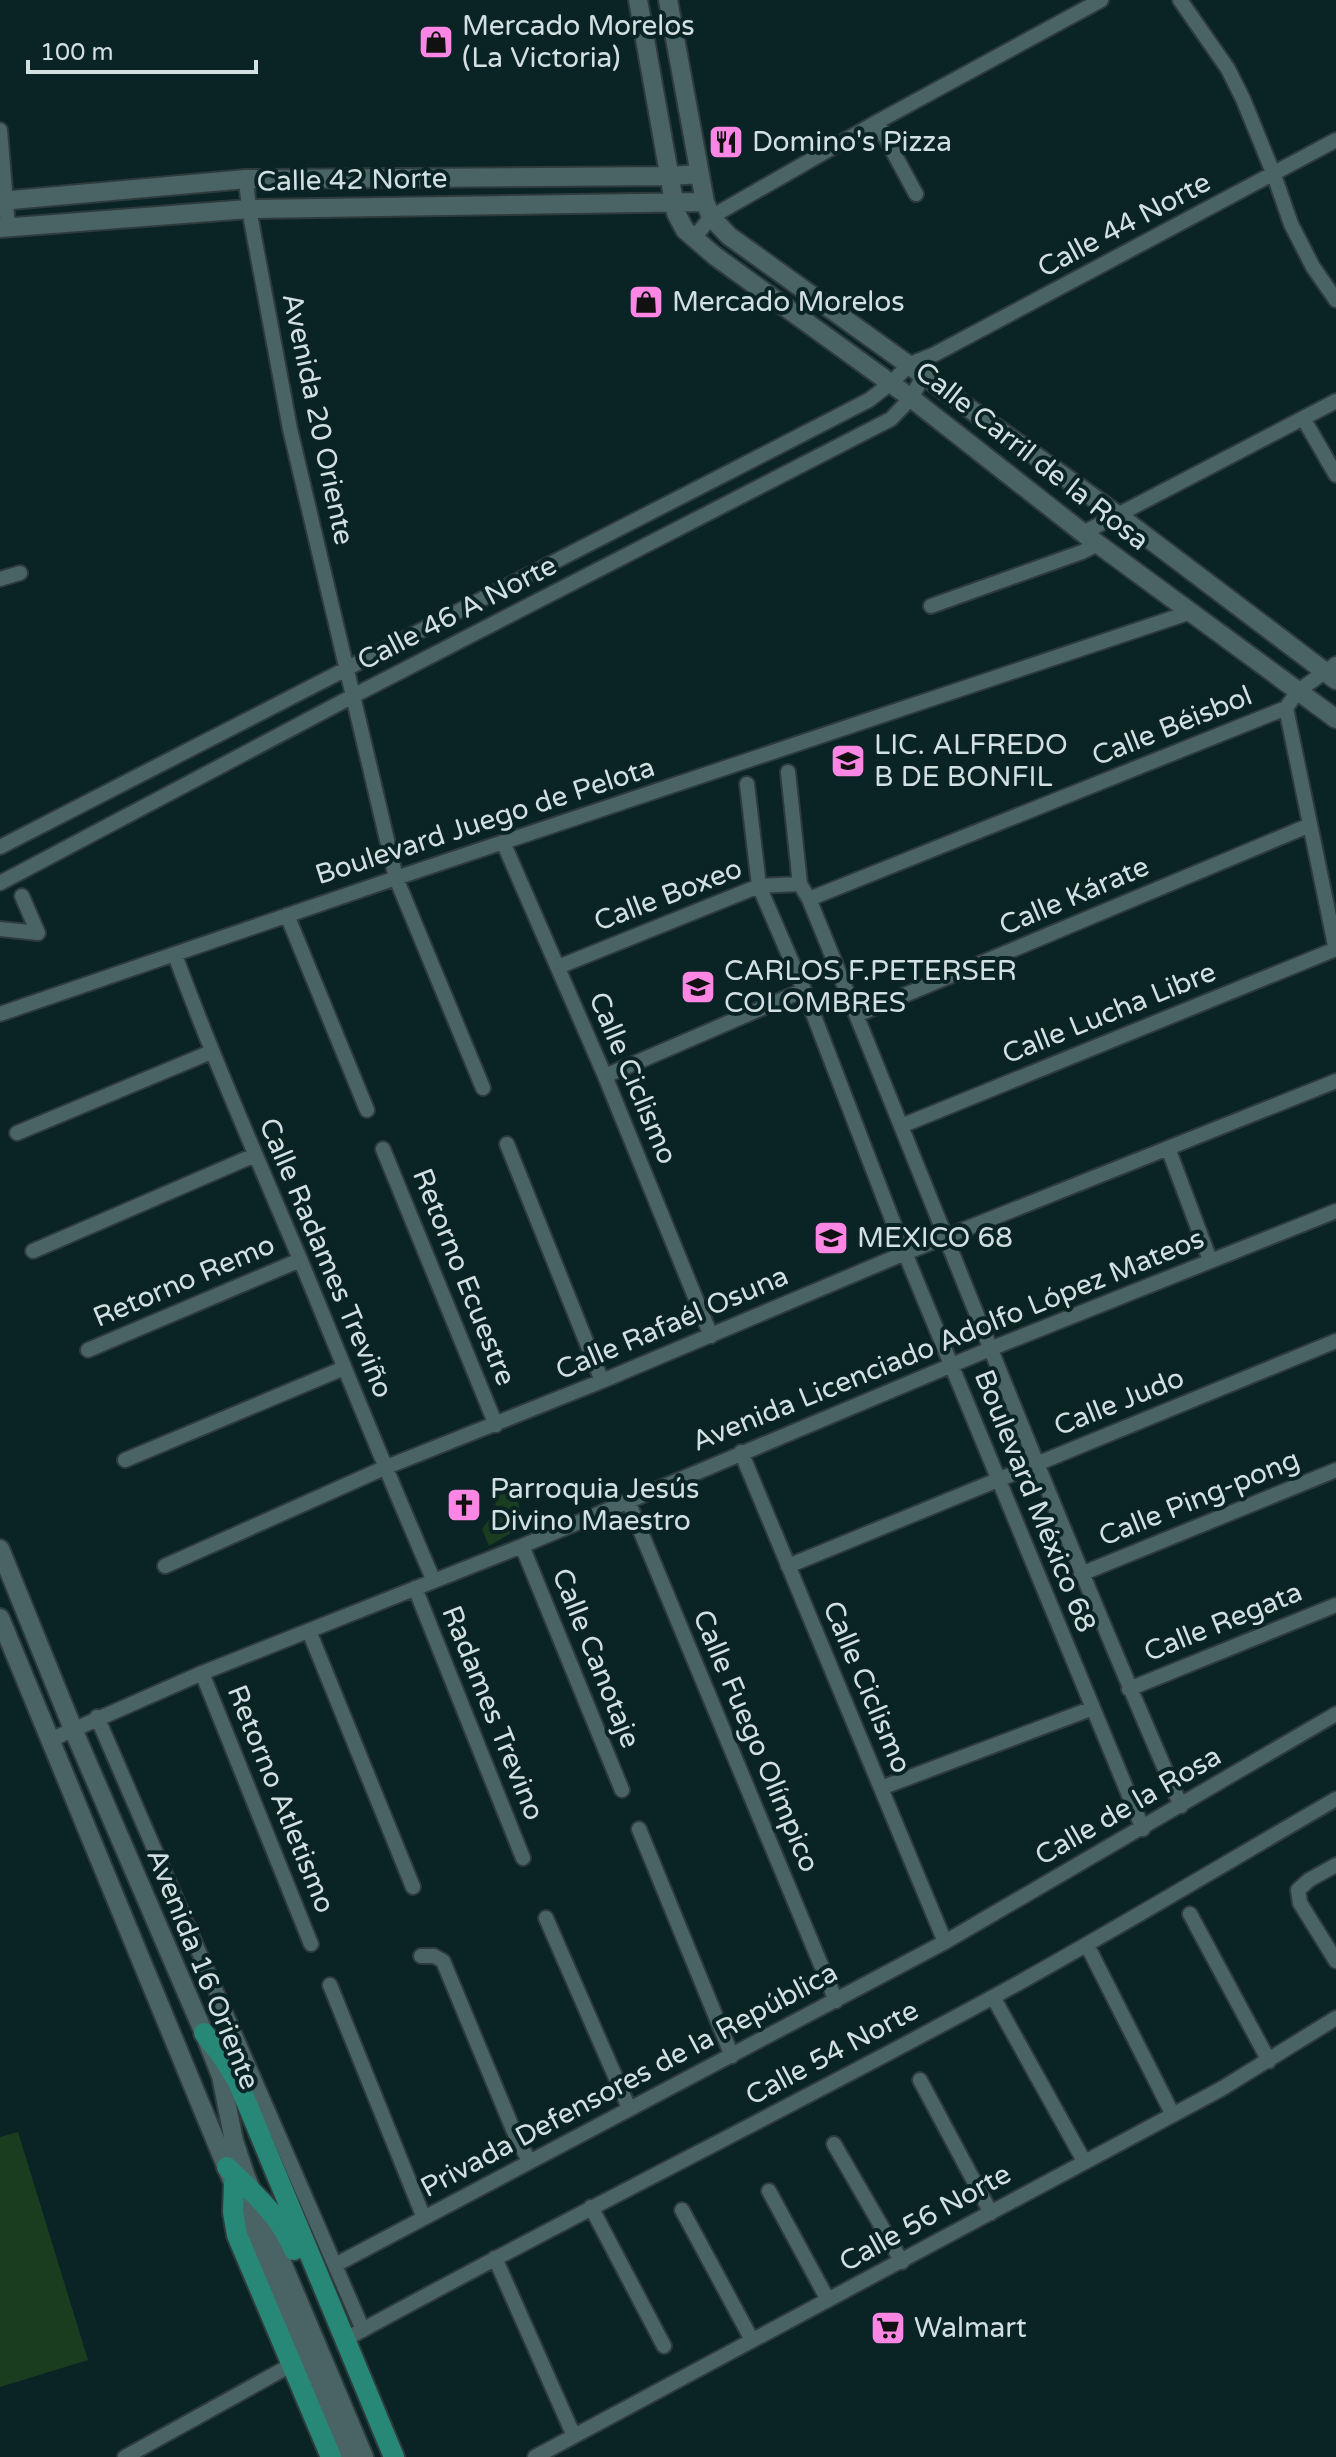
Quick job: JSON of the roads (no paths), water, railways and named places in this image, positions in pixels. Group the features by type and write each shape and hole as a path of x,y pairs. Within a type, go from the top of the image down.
{"main road":[{"path":"638,0 674,203 681,223 694,238"},
{"path":"668,0 708,209"},
{"name":"Calle 42 Norte","path":"3,201 246,179 700,174"},
{"name":"Calle 42 Norte","path":"4,228 249,209 674,203 708,209"},
{"name":"Calle Carril de la Rosa","path":"708,209 729,236 1332,672"},
{"name":"Calle Carril de la Rosa","path":"694,238 911,398 1090,538 1336,719"},
{"name":"Avenida 16 Oriente","path":"0,1549 221,2076 234,2141 238,2181"},
{"name":"Avenida 16 Oriente","path":"0,1618 238,2181 346,2457"},
{"path":"204,2033 238,2082 355,2334 355,2399 364,2457"},
{"path":"238,2181 233,2212 237,2235 331,2457"},
{"path":"238,2181 274,2213 287,2232 380,2457"},
{"path":"355,2399 394,2457"}],"street":[{"path":"694,238 708,209 877,122 1101,0"},
{"path":"1180,0 1228,69 1274,175 1291,224 1313,267 1336,300"},
{"path":"877,122 916,194"},
{"path":"0,130 4,228"},
{"name":"Calle 44 Norte","path":"917,370 935,354 1336,140"},
{"name":"Avenida 20 Oriente","path":"246,179 290,429 396,878 483,1088"},
{"name":"Calle 46 A Norte","path":"0,847 869,400 891,383 917,370"},
{"name":"Calle 46 A Norte","path":"0,883 353,696 891,419 911,398 917,370"},
{"path":"931,606 1082,552 1090,538 1119,516 1336,401"},
{"path":"1303,418 1336,475"},
{"path":"710,482 721,506"},
{"path":"0,579 20,573"},
{"path":"506,587 517,612"},
{"name":"Boulevard Juego de Pelota","path":"0,1014 1191,612"},
{"path":"1332,672 1298,691 1286,708 1336,949"},
{"name":"Calle Béisbol","path":"809,899 1286,708"},
{"name":"Boulevard México 68","path":"788,772 800,884 857,1015 1081,1574 1181,1806"},
{"name":"Boulevard México 68","path":"747,784 759,886 804,990 905,1253 1143,1829"},
{"name":"Calle Kárate","path":"857,1015 1310,825"},
{"name":"Calle Ciclismo","path":"503,842 605,1076 711,1336"},
{"name":"Calle Boxeo","path":"558,967 759,886 800,884"},
{"path":"0,929 38,933 22,896"},
{"path":"287,915 367,1110"},
{"name":"Calle Lucha Libre","path":"901,1126 1336,949"},
{"name":"Calle Radames Treviño","path":"175,955 211,1052 433,1579"},
{"path":"605,1076 804,990"},
{"path":"17,1133 211,1052"},
{"name":"Calle Rafaél Osuna","path":"165,1566 384,1468 496,1425 905,1253 1336,1081"},
{"path":"507,1144 602,1381"},
{"path":"1168,1148 1210,1260"},
{"name":"Retorno Ecuestre","path":"383,1149 496,1425"},
{"path":"33,1251 255,1155"},
{"name":"Avenida Licenciado Adolfo López Mateos","path":"50,1740 202,1673 522,1546 951,1365 1336,1211"},
{"name":"Retorno Remo","path":"88,1350 300,1260"},
{"name":"Calle Judo","path":"788,1566 1336,1341"},
{"path":"125,1460 344,1368"},
{"name":"Calle Ciclismo","path":"741,1452 945,1942"},
{"name":"Calle Ping-pong","path":"1081,1574 1336,1470"},
{"name":"Calle Fuego Olímpico","path":"628,1501 836,2001"},
{"name":"Calle Canotaje","path":"522,1546 622,1790"},
{"name":"Radames Trevino","path":"415,1588 523,1858"},
{"name":"Calle Regata","path":"1129,1689 1336,1605"},
{"path":"309,1631 413,1887"},
{"name":"Retorno Atletismo","path":"202,1673 311,1944"},
{"path":"881,1788 1093,1708"},
{"name":"Calle de la Rosa","path":"945,1942 1336,1714"},
{"path":"97,1717 337,2264 355,2334"},
{"name":"Calle 54 Norte","path":"355,2334 993,1997 1336,1799"},
{"path":"639,1829 732,2056"},
{"path":"1335,1956 1300,1903 1298,1890 1336,1865"},
{"path":"1190,1914 1269,2061"},
{"path":"546,1918 629,2108"},
{"name":"Privada Defensores de la República","path":"337,2264 945,1942"},
{"path":"1087,1945 1173,2115"},
{"path":"421,1956 434,1956 443,1961 529,2161"},
{"path":"330,1985 424,2218"},
{"path":"993,1997 1084,2161"},
{"name":"Calle 56 Norte","path":"535,2457 1173,2115 1269,2061 1336,2018"},
{"path":"920,2080 991,2213"},
{"path":"834,2144 902,2262"},
{"path":"769,2191 828,2300"},
{"path":"591,2207 664,2346"},
{"path":"682,2210 752,2340"},
{"path":"495,2258 574,2436"},
{"path":"125,2457 291,2365"}],"place":[{"name":"Mercado Morelos (La Victoria)","path":"436,42"},
{"name":"Domino's Pizza","path":"726,142"},
{"name":"Mercado Morelos","path":"646,302"},
{"name":"LIC. ALFREDO B DE BONFIL","path":"848,761"},
{"name":"CARLOS F.PETERSER COLOMBRES","path":"698,987"},
{"name":"MEXICO 68","path":"831,1238"},
{"name":"Parroquia Jesús Divino Maestro","path":"464,1505"},
{"name":"Walmart","path":"888,2328"}]}
